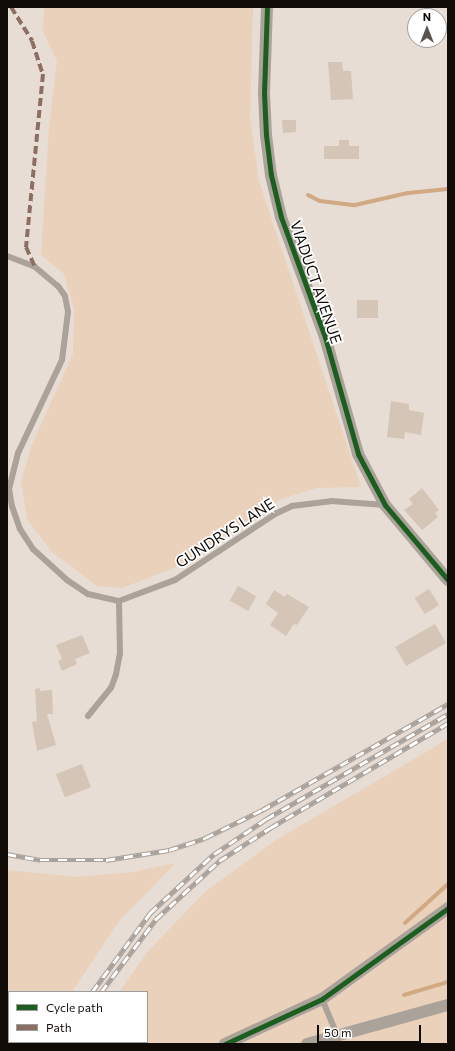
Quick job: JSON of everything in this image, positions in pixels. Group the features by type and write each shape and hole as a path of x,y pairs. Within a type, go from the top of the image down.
{"street":[{"name":"VIADUCT AVENUE","path":"267,7 264,93 266,135 281,217 325,338 358,454 385,505 448,580"},
{"path":"225,1044 322,999 448,908"},
{"path":"307,1044 338,1037 448,1005"}],"lane":[{"path":"7,256 36,267 58,286 65,296 68,312 62,360 18,453 9,489 12,506 20,529 33,549 47,563 88,594 119,601 120,654 116,674 111,688 88,716"},
{"name":"GUNDRYS LANE","path":"119,601 129,599 175,580 274,514 292,506 331,501 385,505"},
{"path":"322,999 338,1037"}],"shaded area":[{"path":"44,7 253,7 250,116 259,181 361,487 317,488 281,499 176,567 122,588 97,586 51,551 27,519 21,482 32,444 73,354 74,309 64,274 41,255 49,127 57,61 43,32"},
{"path":"448,739 448,1044 89,1044 148,1043 148,991 120,991 149,950 206,891 276,840"},
{"path":"176,863 119,921 73,991 8,991 8,1043 26,1043 7,1044 7,870 77,877 133,872"}],"building":[{"path":"328,62 342,62 343,71 351,71 353,99 331,100"},
{"path":"282,120 296,120 296,132 283,133"},
{"path":"339,140 349,140 349,146 359,146 359,159 324,159 324,146 339,146"},
{"path":"357,300 378,300 378,318 357,318"},
{"path":"391,401 409,404 409,410 424,413 421,435 405,432 404,439 387,437"},
{"path":"422,488 439,510 435,513 438,517 422,530 404,510 413,504 409,499"},
{"path":"238,586 256,596 248,611 230,601"},
{"path":"429,589 439,605 425,614 415,598"},
{"path":"274,590 285,597 287,594 309,607 297,625 294,624 286,636 270,625 278,613 266,604"},
{"path":"435,624 446,643 406,666 395,647"},
{"path":"82,635 90,653 75,659 77,664 62,671 58,661 62,659 56,645"},
{"path":"40,688 40,691 52,690 53,714 47,714 56,745 37,751 32,722 37,721 35,689"},
{"path":"82,764 91,787 65,797 56,774"}],"waterway":[{"path":"308,195 320,201 355,205 408,193 448,189"},
{"path":"405,923 448,884"},
{"path":"404,995 448,982"}],"railway":[{"path":"7,854 40,860 106,860 169,850 205,838 262,810 448,704"},
{"path":"93,991 150,913 214,854 266,819 448,714"},
{"path":"102,991 156,919 219,861 270,828 448,723"}],"marked path":[{"path":"11,7 32,41 43,74 26,247 35,267"}],"cycle path":[{"path":"267,7 264,93 266,135 271,175 281,217 325,337 358,454 385,505 448,580"},
{"path":"225,1044 322,999 448,908"}]}
